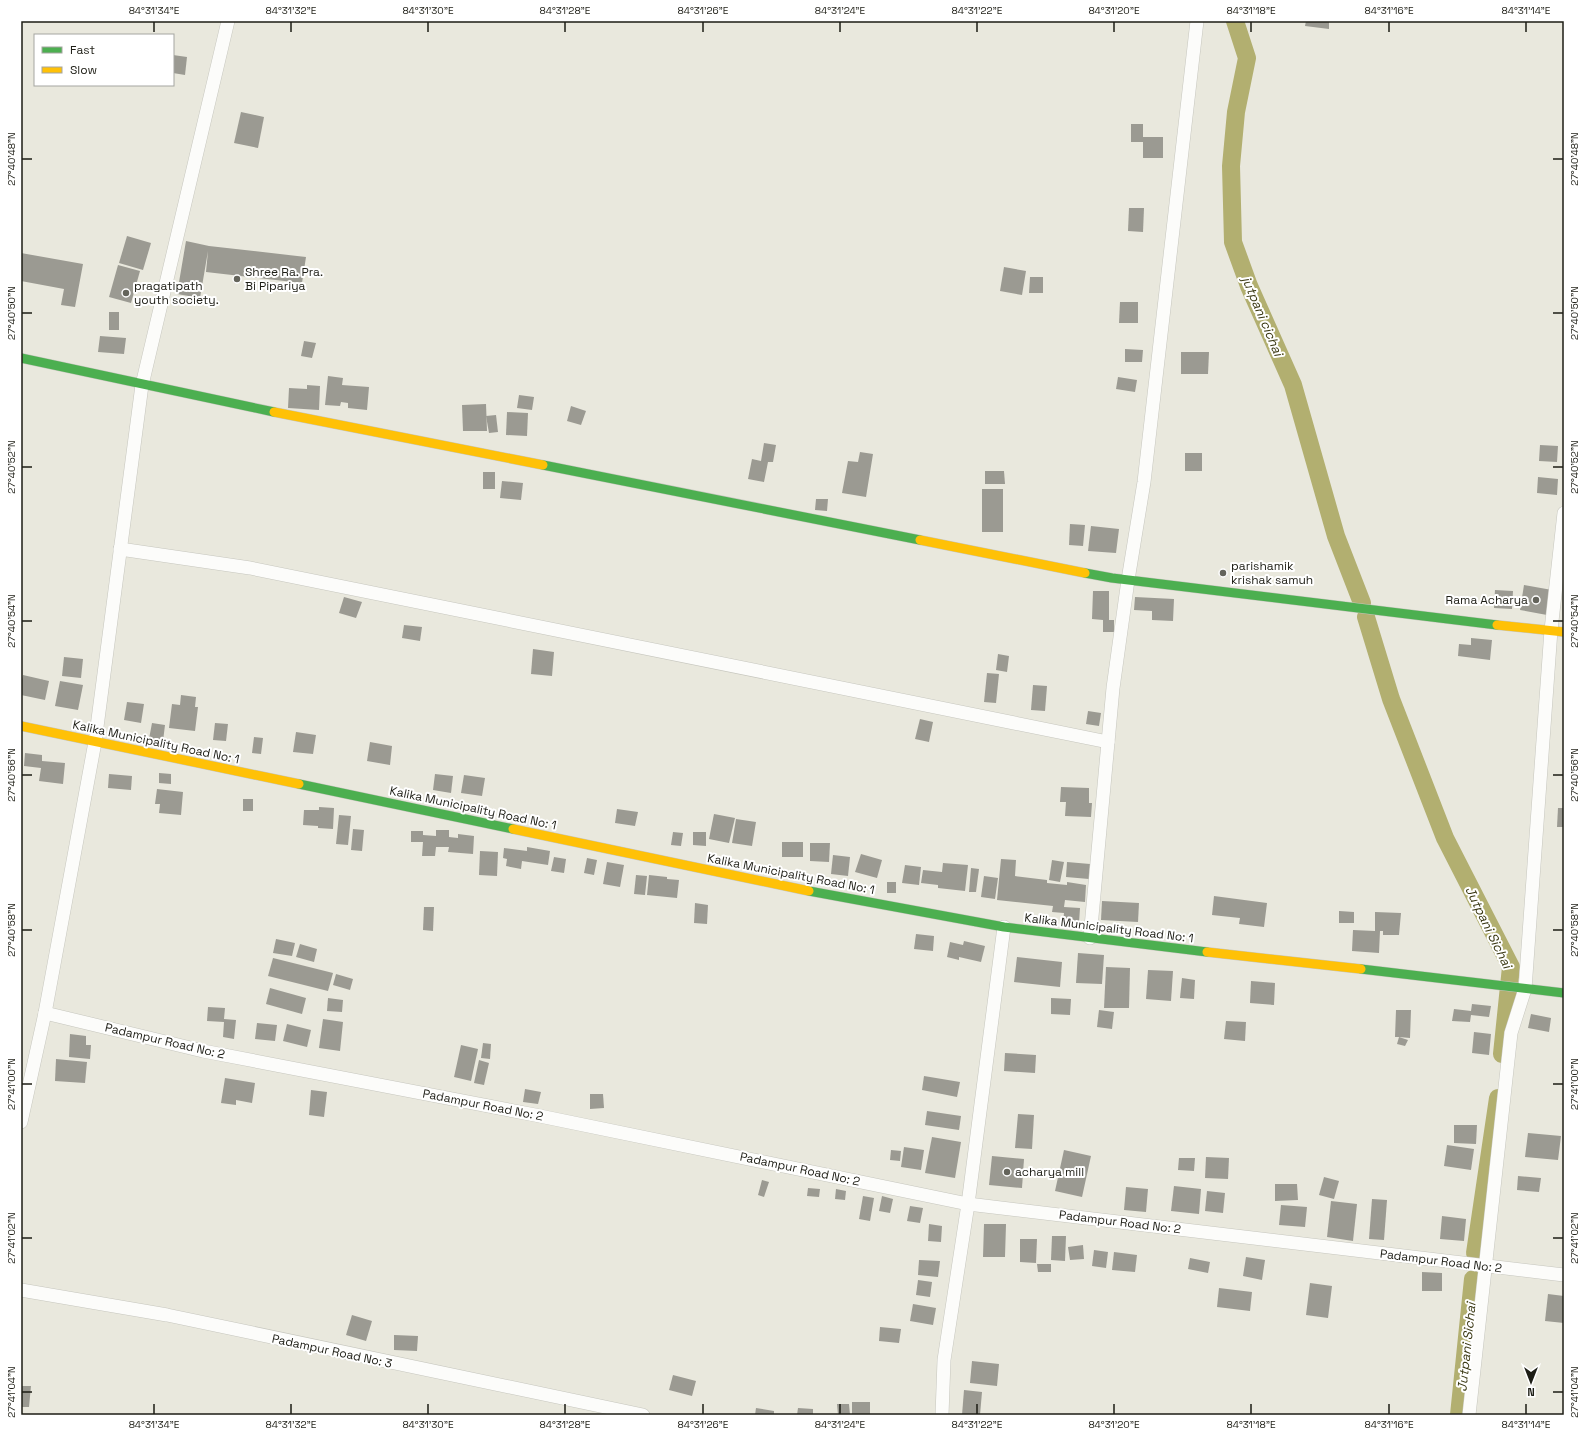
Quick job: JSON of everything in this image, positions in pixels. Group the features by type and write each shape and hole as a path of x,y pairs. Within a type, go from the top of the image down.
{"street":[{"path":"21,1122 45,1013 95,742 142,384 228,21"},
{"path":"1090,938 1112,688 1144,482 1197,21"},
{"path":"21,358 142,384 1112,578 1484,624 1564,632"},
{"path":"1469,1415 1511,1033 1525,989 1551,630 1564,513"},
{"path":"120,549 250,568 1108,742"},
{"name":"Kalika Municipality Road No: 1","path":"21,726 791,887 1004,927 1564,993"},
{"path":"942,1415 944,1360 968,1204 1004,927"},
{"name":"Padampur Road No: 2","path":"45,1013 203,1051 543,1116 968,1204 1564,1275"},
{"name":"Padampur Road No: 3","path":"21,1290 166,1315 643,1415"}],"building":[{"path":"1306,21 1329,21 1329,29 1305,26"},
{"path":"174,55 187,57 185,75 174,73"},
{"path":"241,112 264,117 258,148 234,143"},
{"path":"1131,124 1143,124 1143,137 1163,137 1163,158 1143,158 1143,142 1131,142"},
{"path":"1129,208 1144,208 1143,232 1128,231"},
{"path":"127,236 151,243 143,270 119,263"},
{"path":"186,241 209,246 306,257 302,283 206,272 208,251 200,298 177,294"},
{"path":"21,253 83,264 75,307 61,305 64,289 21,281"},
{"path":"118,265 140,271 131,303 109,297"},
{"path":"1004,267 1026,271 1022,295 1000,291"},
{"path":"1030,277 1043,277 1043,293 1029,293"},
{"path":"1120,302 1138,302 1138,323 1119,323"},
{"path":"109,312 119,312 119,330 109,330"},
{"path":"100,336 126,338 124,354 98,352"},
{"path":"304,341 316,343 312,358 301,356"},
{"path":"1125,349 1143,350 1142,362 1125,362"},
{"path":"1181,352 1209,352 1208,374 1181,374"},
{"path":"328,376 343,378 342,385 369,387 367,410 348,408 348,403 341,402 340,406 325,405"},
{"path":"1118,377 1137,380 1135,392 1116,389"},
{"path":"307,385 320,386 319,410 288,408 289,388 307,389"},
{"path":"519,395 534,397 532,410 517,408"},
{"path":"486,404 487,431 463,431 462,405"},
{"path":"571,406 586,411 581,425 567,421"},
{"path":"507,412 528,413 527,436 506,435"},
{"path":"496,415 498,432 489,433 486,416"},
{"path":"764,443 776,445 773,462 768,462 764,482 748,479 752,459 761,461"},
{"path":"1540,445 1558,446 1557,462 1539,461"},
{"path":"860,452 873,454 866,497 842,493 848,461 858,462"},
{"path":"1185,453 1202,453 1202,471 1185,471"},
{"path":"985,471 1004,471 1005,484 985,484"},
{"path":"483,472 495,472 495,489 483,489"},
{"path":"1538,477 1558,479 1557,495 1537,493"},
{"path":"502,481 523,483 521,500 500,498"},
{"path":"982,489 1003,489 1003,532 982,532"},
{"path":"816,499 828,499 827,511 815,510"},
{"path":"1070,524 1085,525 1083,546 1069,545"},
{"path":"1091,526 1119,529 1116,553 1088,551"},
{"name":"parishamik krishak samuh","path":"1221,570 1226,570 1225,577 1220,577"},
{"name":"Rama Acharya","path":"1524,585 1552,590 1547,615 1520,610"},
{"path":"1495,590 1513,591 1512,609 1494,608"},
{"path":"1093,591 1109,591 1109,620 1114,620 1114,632 1103,632 1103,620 1092,619"},
{"path":"344,597 362,602 356,618 339,613"},
{"path":"1135,597 1174,599 1173,621 1152,620 1152,611 1134,610"},
{"path":"404,625 422,627 420,641 402,638"},
{"path":"1471,638 1492,640 1490,660 1458,656 1459,644 1471,645"},
{"path":"533,649 554,652 552,676 531,674"},
{"path":"998,654 1009,656 1007,672 996,670"},
{"path":"64,657 83,659 81,678 62,676"},
{"path":"987,673 999,674 996,703 984,702"},
{"path":"23,675 49,681 45,700 21,695"},
{"path":"60,681 83,685 78,710 55,706"},
{"path":"1033,685 1047,686 1045,711 1031,710"},
{"path":"181,695 196,697 195,707 198,707 195,731 169,728 172,704 180,705"},
{"path":"127,702 144,704 141,723 124,720"},
{"path":"1088,711 1101,713 1099,726 1086,724"},
{"path":"920,719 933,722 929,742 915,739"},
{"path":"152,723 165,725 163,741 149,739"},
{"path":"215,723 228,724 226,741 213,740"},
{"path":"296,732 316,735 313,754 293,752"},
{"path":"254,737 263,738 261,754 252,753"},
{"path":"370,742 392,746 390,765 367,761"},
{"path":"25,753 42,755 42,761 65,763 63,784 39,781 41,768 24,766"},
{"path":"159,773 171,774 171,784 159,783"},
{"path":"109,774 132,776 131,790 108,788"},
{"path":"435,774 453,776 451,793 433,790"},
{"path":"464,775 485,778 482,796 461,793"},
{"path":"1061,787 1089,788 1089,803 1092,803 1091,817 1065,816 1066,802 1060,802"},
{"path":"157,789 183,792 181,815 159,813 160,804 155,804"},
{"path":"243,799 253,799 253,811 243,811"},
{"path":"319,807 334,808 333,829 303,825 304,810 319,810"},
{"path":"1558,808 1564,808 1564,827 1557,827"},
{"path":"617,809 638,812 635,826 615,823"},
{"path":"714,814 735,818 729,843 709,839"},
{"path":"339,815 351,816 348,845 336,844"},
{"path":"736,819 756,822 752,846 732,843"},
{"path":"353,829 364,830 362,851 351,850"},
{"path":"436,830 449,830 449,837 458,838 458,834 474,836 473,854 448,852 449,847 436,847 435,856 422,856 423,842 411,842 411,831 423,831 423,835 436,836"},
{"path":"673,832 683,833 681,846 671,845"},
{"path":"693,832 706,832 706,846 693,845"},
{"path":"782,842 803,842 803,857 782,857"},
{"path":"810,843 830,843 829,862 810,861"},
{"path":"527,847 550,851 548,865 522,861 521,869 506,866 507,859 503,858 504,848 527,851"},
{"path":"480,851 498,852 497,876 479,875"},
{"path":"861,854 882,860 877,878 855,872"},
{"path":"833,855 850,857 848,876 831,874"},
{"path":"554,857 566,859 564,873 551,871"},
{"path":"587,858 597,860 594,875 584,873"},
{"path":"1001,859 1016,860 1015,876 1047,880 1047,883 1067,885 1067,882 1086,885 1085,902 1065,900 1064,907 1080,908 1079,923 1063,922 1064,913 1052,912 1053,906 997,900"},
{"path":"1052,860 1064,862 1060,882 1049,880"},
{"path":"607,862 624,865 620,887 603,884"},
{"path":"1067,862 1090,864 1089,879 1066,877"},
{"path":"943,863 968,865 965,891 938,888 938,885 921,883 923,870 942,872"},
{"path":"905,865 921,867 919,885 902,883"},
{"path":"971,868 979,869 976,892 969,892"},
{"path":"636,875 647,876 645,895 634,894"},
{"path":"649,875 679,880 677,898 647,895"},
{"path":"984,876 998,878 995,899 981,897"},
{"path":"887,882 896,882 896,893 887,893"},
{"path":"1214,896 1267,903 1264,927 1239,924 1240,918 1212,915"},
{"path":"1102,901 1139,903 1138,922 1101,920"},
{"path":"695,903 708,905 707,924 694,923"},
{"path":"424,907 434,907 433,931 423,930"},
{"path":"1339,911 1354,912 1354,923 1339,923"},
{"path":"1375,912 1401,913 1399,935 1383,935 1383,931 1380,931 1379,953 1352,951 1353,930 1375,931"},
{"path":"916,934 934,936 933,951 914,949"},
{"path":"276,939 295,943 292,956 273,953"},
{"path":"964,941 985,946 981,962 959,957 959,960 947,957 950,942 963,945"},
{"path":"300,944 317,949 314,962 296,957"},
{"path":"1078,953 1104,955 1102,984 1076,983"},
{"path":"1017,957 1062,962 1060,987 1014,982"},
{"path":"273,958 333,973 328,991 268,976"},
{"path":"1106,967 1130,968 1129,1008 1104,1008"},
{"path":"1148,970 1173,971 1171,1001 1146,999"},
{"path":"336,974 353,979 350,990 333,985"},
{"path":"1182,978 1195,980 1194,999 1180,998"},
{"path":"1251,981 1275,983 1274,1005 1250,1003"},
{"path":"270,988 306,998 302,1014 266,1004"},
{"path":"328,998 343,1000 342,1012 327,1011"},
{"path":"1051,998 1071,999 1070,1015 1051,1014"},
{"path":"1472,1004 1491,1006 1489,1017 1471,1015 1470,1022 1452,1021 1454,1009 1471,1011"},
{"path":"208,1007 225,1008 224,1019 236,1020 234,1039 223,1037 224,1022 207,1021"},
{"path":"1099,1010 1114,1012 1112,1029 1097,1027"},
{"path":"1396,1010 1411,1010 1410,1038 1395,1037"},
{"path":"1531,1014 1551,1018 1549,1032 1528,1028"},
{"path":"323,1019 343,1022 340,1051 319,1048"},
{"path":"1226,1021 1246,1022 1245,1041 1224,1039"},
{"path":"257,1023 277,1025 275,1041 255,1039"},
{"path":"287,1024 311,1030 307,1047 283,1041"},
{"path":"1474,1032 1491,1034 1489,1055 1472,1053"},
{"path":"70,1034 86,1036 86,1045 91,1045 90,1059 69,1057"},
{"path":"1399,1037 1408,1040 1405,1046 1397,1044"},
{"path":"483,1043 491,1044 490,1059 481,1058"},
{"path":"461,1045 478,1049 471,1081 454,1077"},
{"path":"1005,1053 1036,1055 1035,1073 1004,1071"},
{"path":"56,1059 87,1062 85,1083 55,1081"},
{"path":"479,1060 489,1063 484,1085 474,1083"},
{"path":"924,1076 960,1082 957,1097 922,1090"},
{"path":"225,1078 255,1083 252,1103 236,1100 236,1105 221,1103"},
{"path":"525,1089 541,1092 538,1104 523,1102"},
{"path":"311,1090 327,1092 324,1117 309,1115"},
{"path":"590,1094 603,1094 604,1108 590,1109"},
{"path":"927,1111 961,1116 959,1130 925,1125"},
{"path":"1018,1114 1034,1115 1032,1149 1015,1148"},
{"path":"1454,1125 1477,1125 1476,1144 1454,1143"},
{"path":"1528,1133 1561,1136 1558,1160 1525,1157"},
{"path":"932,1137 961,1142 955,1178 925,1173"},
{"path":"1447,1145 1474,1149 1471,1170 1444,1166"},
{"path":"904,1147 924,1150 921,1170 901,1167"},
{"path":"891,1150 901,1151 900,1161 890,1160"},
{"path":"1064,1150 1091,1156 1082,1197 1055,1191"},
{"name":"acharya mill","path":"992,1156 1024,1159 1022,1188 989,1185"},
{"path":"1206,1157 1229,1158 1228,1179 1205,1178"},
{"path":"1179,1158 1195,1158 1194,1171 1178,1170"},
{"path":"1518,1176 1541,1178 1539,1192 1517,1190"},
{"path":"1324,1177 1339,1181 1334,1199 1319,1195"},
{"path":"762,1180 769,1182 764,1197 758,1195"},
{"path":"1275,1184 1297,1184 1298,1200 1275,1201"},
{"path":"1174,1186 1201,1189 1199,1214 1171,1211"},
{"path":"1126,1187 1148,1189 1146,1212 1124,1210"},
{"path":"808,1188 820,1189 819,1197 807,1196"},
{"path":"836,1189 846,1191 845,1200 835,1199"},
{"path":"1207,1191 1225,1193 1223,1213 1205,1211"},
{"path":"863,1196 874,1198 870,1221 859,1219"},
{"path":"882,1196 893,1199 890,1213 879,1211"},
{"path":"1372,1199 1387,1200 1384,1240 1369,1239"},
{"path":"1331,1201 1357,1204 1353,1241 1327,1237"},
{"path":"1281,1205 1307,1207 1305,1227 1279,1225"},
{"path":"910,1206 923,1208 920,1223 907,1221"},
{"path":"1442,1216 1466,1219 1464,1241 1440,1239"},
{"path":"929,1224 942,1226 941,1242 928,1241"},
{"path":"984,1224 1006,1224 1005,1257 983,1257"},
{"path":"1052,1236 1066,1236 1065,1261 1051,1260"},
{"path":"1020,1239 1037,1239 1036,1263 1020,1262"},
{"path":"1083,1245 1084,1259 1070,1260 1068,1247"},
{"path":"1094,1250 1108,1252 1106,1268 1092,1266"},
{"path":"1114,1252 1137,1255 1135,1272 1112,1270"},
{"path":"1246,1257 1265,1260 1262,1280 1243,1276"},
{"path":"1190,1258 1210,1262 1208,1273 1188,1269"},
{"path":"919,1260 940,1261 938,1277 918,1275"},
{"path":"1037,1264 1051,1264 1051,1272 1038,1272"},
{"path":"1422,1272 1442,1273 1442,1291 1422,1291"},
{"path":"918,1280 932,1282 930,1297 916,1295"},
{"path":"1310,1283 1332,1286 1328,1318 1306,1315"},
{"path":"1219,1288 1252,1292 1250,1311 1217,1307"},
{"path":"1548,1294 1564,1296 1564,1323 1545,1321"},
{"path":"913,1304 936,1308 933,1325 910,1321"},
{"path":"352,1315 372,1321 366,1341 346,1335"},
{"path":"880,1327 901,1329 899,1343 879,1341"},
{"path":"394,1335 418,1336 417,1351 394,1350"},
{"path":"972,1361 999,1364 997,1386 970,1383"},
{"path":"673,1375 696,1381 692,1396 669,1390"},
{"path":"21,1386 31,1386 29,1407 21,1407"},
{"path":"964,1390 982,1392 980,1415 962,1415"},
{"path":"852,1402 870,1402 870,1415 852,1415"},
{"path":"837,1404 849,1404 850,1415 838,1415"},
{"path":"756,1408 774,1411 774,1415 755,1415"},
{"path":"798,1408 813,1409 813,1415 797,1415"}],"waterway":[{"name":"jutpani cichai","path":"1235,21 1247,58 1236,112 1231,166 1233,242 1249,286 1293,385 1336,536 1362,603"},
{"name":"Jutpani Sichai","path":"1366,617 1391,699 1445,838 1511,967 1502,1054"},
{"name":"Jutpani Sichai","path":"1475,1253 1498,1098"},
{"name":"Jutpani Sichai","path":"1459,1415 1473,1279"}],"traffic: fast":[{"path":"21,358 274,412"},
{"path":"543,465 920,540"},
{"path":"1085,573 1112,578 1497,625"},
{"path":"299,784 513,829"},
{"path":"809,891 1004,927 1207,952"},
{"path":"1361,969 1564,993"}],"traffic: slow":[{"path":"274,412 543,465"},
{"path":"920,540 1085,573"},
{"path":"1497,625 1564,632"},
{"path":"21,726 299,784"},
{"path":"513,829 809,891"},
{"path":"1207,952 1361,969"}],"place":[{"name":"Shree Ra. Pra. Bi Pipariya","path":"237,279"},
{"name":"pragatipath youth society.","path":"126,293"},
{"name":"parishamik krishak samuh","path":"1223,573"},
{"name":"Rama Acharya","path":"1536,600"},
{"name":"acharya mill","path":"1007,1172"}]}
